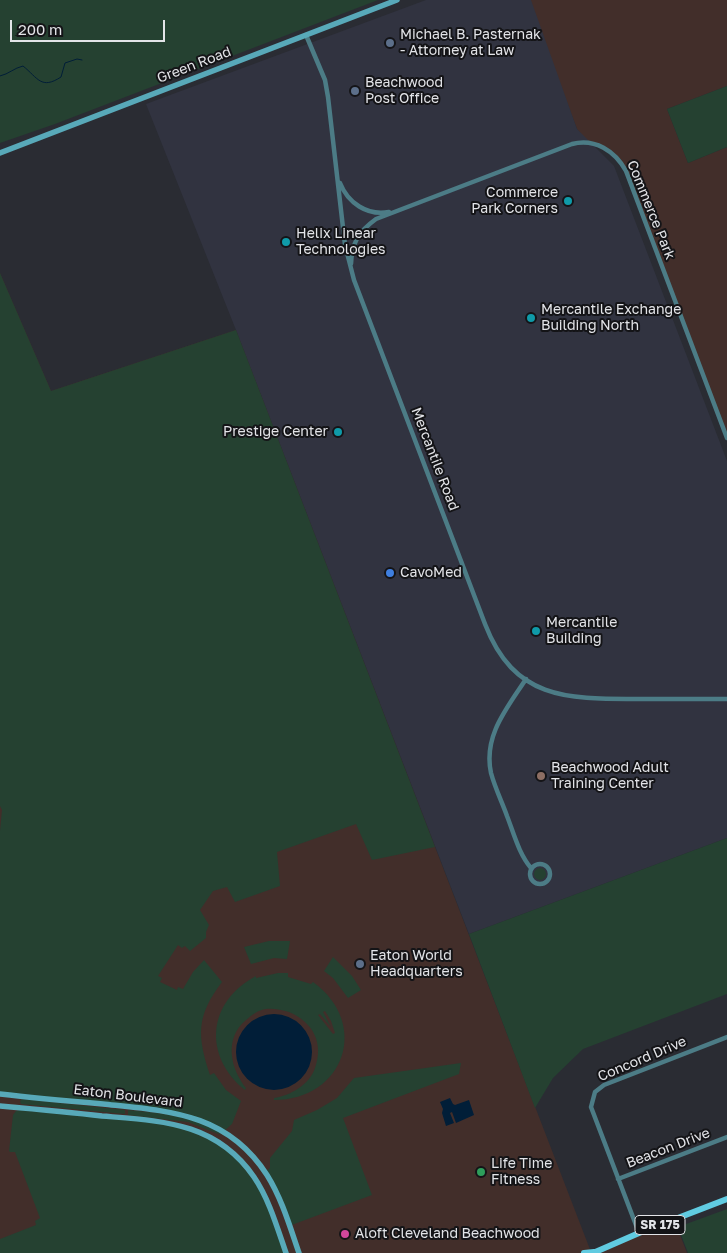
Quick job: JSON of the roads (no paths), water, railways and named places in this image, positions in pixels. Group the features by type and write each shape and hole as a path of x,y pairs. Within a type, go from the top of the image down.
{"main road":[{"name":"SR 175","path":"584,1253 594,1253 639,1233 727,1199"}],"street":[{"name":"Green Road","path":"0,153 397,0"},
{"name":"Mercantile Road","path":"306,35 326,87 345,245 351,270 489,635 506,662 516,672 547,692 577,698 727,699"},
{"name":"Commerce Park","path":"351,270 352,249 360,233 376,219 572,144 579,142 588,143 609,150 626,171 727,438"},
{"name":"Commerce Park","path":"338,177 347,196 360,207 377,213 395,211"},
{"path":"526,679 499,719 492,738 490,760 494,780 514,834 524,860 531,868 530,877 534,883 544,884 550,878 550,869 543,863 534,865 531,868"},
{"name":"Concord Drive","path":"639,1233 591,1107 595,1092 604,1085 727,1037"},
{"name":"Eaton Boulevard","path":"0,1094 168,1112 191,1117 214,1126 236,1140 268,1176 299,1253"},
{"name":"Eaton Boulevard","path":"0,1106 161,1122 190,1128 204,1134 238,1157 253,1176 266,1200 286,1253"},
{"name":"Beacon Drive","path":"618,1179 727,1137"}],"water":[{"path":"274,1014 289,1017 301,1025 309,1037 312,1052 309,1067 301,1079 289,1087 274,1090 259,1087 247,1079 239,1067 236,1052 239,1037 247,1025 259,1017"},
{"path":"450,1098 455,1105 469,1100 474,1115 456,1123 452,1112 450,1113 454,1123 446,1126 440,1102"}],"waterway":[{"path":"0,76 23,66 40,81 49,82 61,77 65,63 77,59 82,60"}],"place":[{"name":"Michael B. Pasternak - Attorney at Law","path":"390,43"},
{"name":"Beachwood Post Office","path":"355,91"},
{"name":"Commerce Park Corners","path":"568,201"},
{"name":"Helix Linear Technologies","path":"286,242"},
{"name":"Mercantile Exchange Building North","path":"531,318"},
{"name":"Prestige Center","path":"338,432"},
{"name":"CavoMed","path":"390,573"},
{"name":"Mercantile Building","path":"536,631"},
{"name":"Beachwood Adult Training Center","path":"541,776"},
{"name":"Eaton World Headquarters","path":"360,964"},
{"name":"Life Time Fitness","path":"481,1172"},
{"name":"Aloft Cleveland Beachwood","path":"345,1234"}]}
